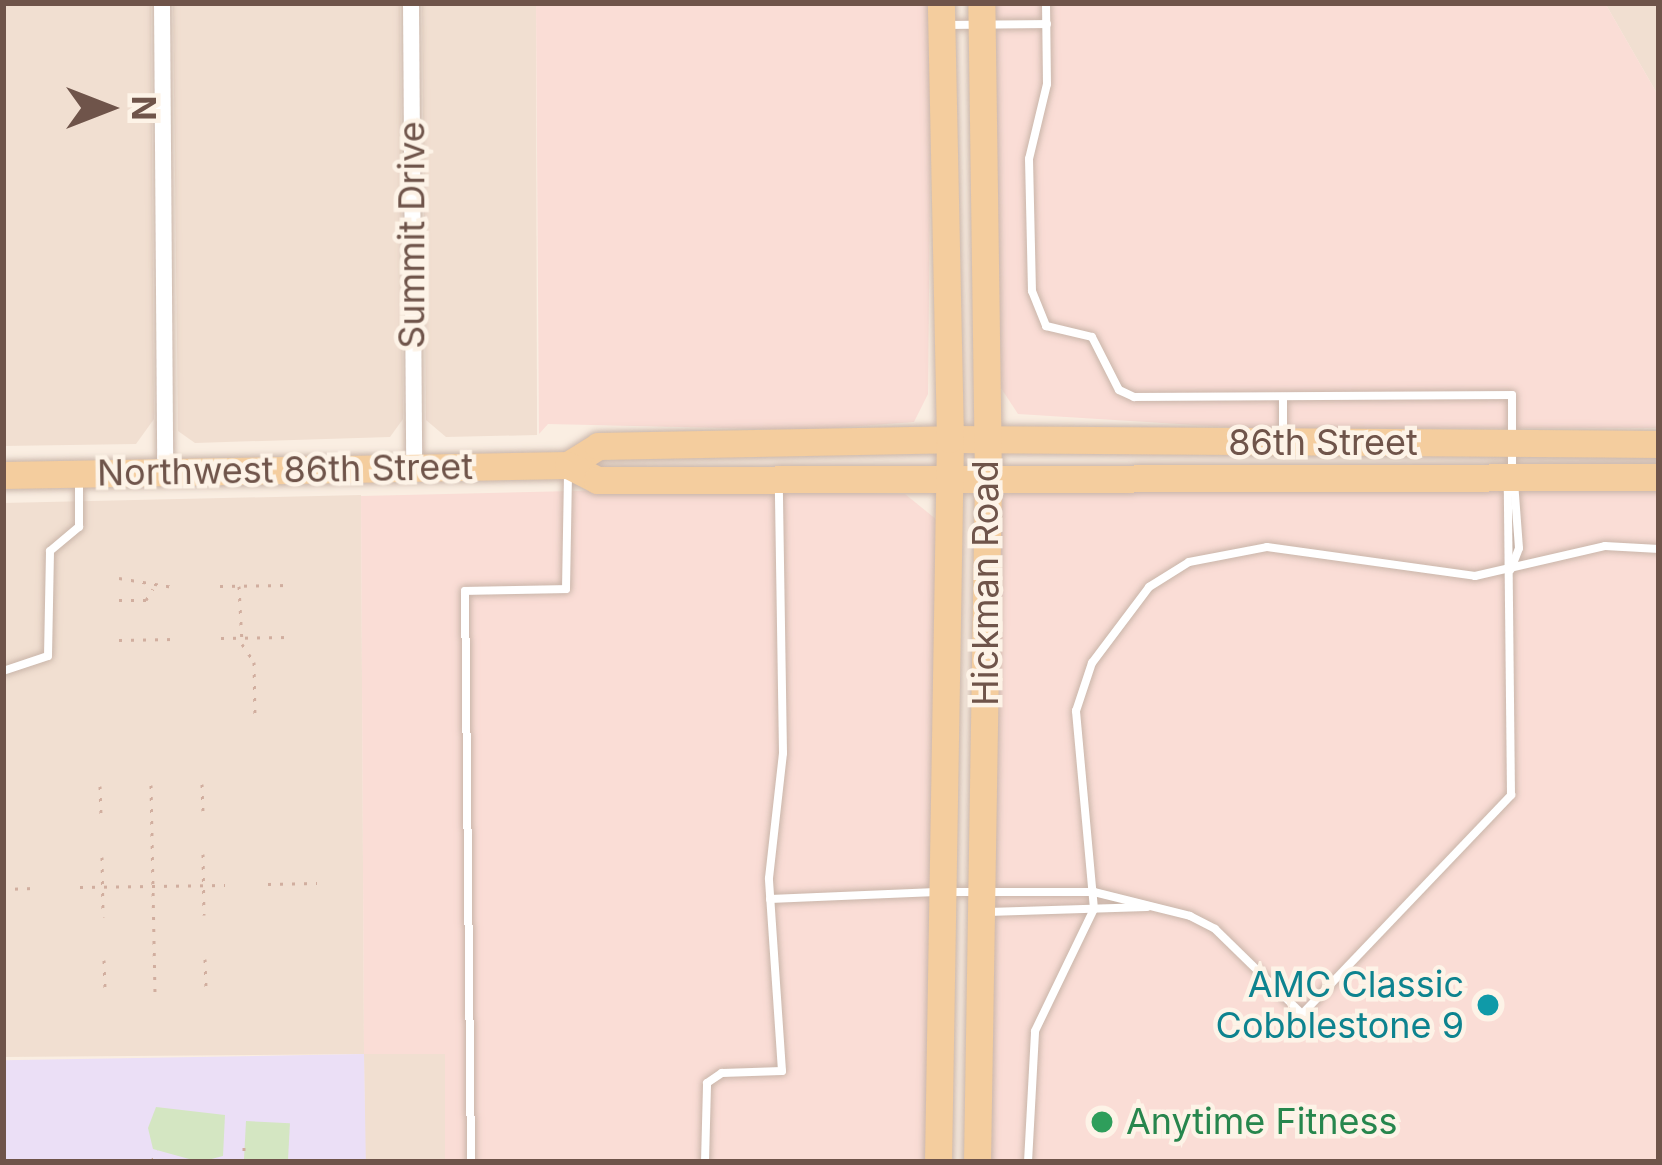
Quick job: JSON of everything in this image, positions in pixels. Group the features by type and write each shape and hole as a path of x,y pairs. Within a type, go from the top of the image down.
{"main road":[{"name":"Hickman Road","path":"976,1162 988,479 981,12"},
{"name":"Hickman Road","path":"938,1162 950,440 942,14"},
{"name":"Northwest 86th Street","path":"568,465 598,446 987,442"},
{"name":"86th Street","path":"987,442 1659,444"},
{"name":"Northwest 86th Street","path":"3,476 568,465 597,480 949,475 988,479"},
{"name":"86th Street","path":"988,479 1659,477"}],"street":[{"path":"162,3 165,472"},
{"name":"Summit Drive","path":"411,3 414,467"}],"lane":[{"path":"1046,3 1047,84 1029,159 1039,316 1058,334 1092,337 1119,390 1134,397 1512,395 1519,548 1510,568"},
{"path":"942,14 981,12 1047,24"},
{"path":"1282,442 1283,397"},
{"path":"471,1162 465,591 566,589 568,465"},
{"path":"3,670 48,656 50,550 79,527 79,474"},
{"path":"705,1162 707,1084 722,1073 782,1071 770,898 770,820 783,753 778,478"},
{"path":"944,892 981,902 1094,892 1162,907 1214,929 1303,1014 1510,795 1510,568 1503,495 1513,478"},
{"path":"1028,1162 1035,1031 1094,909 1076,711 1092,663 1149,587 1189,562 1267,547 1418,574 1510,568 1605,545 1659,549"},
{"path":"770,898 944,892 981,902 1094,909 1162,907"}],"path":[{"path":"119,578 145,578 154,588"},
{"path":"220,586 289,585"},
{"path":"238,586 242,638 254,662 255,720"},
{"path":"154,588 173,587"},
{"path":"119,600 146,600 154,588"},
{"path":"220,638 289,637"},
{"path":"119,640 174,639"},
{"path":"202,784 202,811"},
{"path":"151,785 155,992"},
{"path":"100,786 101,814"},
{"path":"203,854 205,916"},
{"path":"102,857 103,917"},
{"path":"268,884 316,883"},
{"path":"80,887 225,885"},
{"path":"3,889 35,888"},
{"path":"205,959 206,991"},
{"path":"104,960 105,992"},
{"path":"244,1146 244,1162"},
{"path":"152,1161 158,1150"}],"shaded area":[{"path":"3,3 151,3 154,419 136,444 3,446"},
{"path":"173,3 400,3 403,419 390,437 195,443 178,431"},
{"path":"422,3 536,3 537,435 446,437 426,420"},
{"path":"536,3 932,3 928,394 914,422 807,430 548,424 539,434"},
{"path":"992,3 1605,3 1659,97 1659,428 1259,429 1018,414 999,385"},
{"path":"1605,3 1659,3 1659,97"},
{"path":"988,477 1659,477 1659,1162 988,1162"},
{"path":"662,489 905,494 937,520 929,1162 445,1162 445,1054 364,1054 361,496"},
{"path":"361,495 364,1053 445,1054 445,1162 365,1162 364,1054 3,1057 3,503"},
{"path":"364,1054 366,1162 5,1162 3,1060"}],"green space":[{"path":"156,1107 225,1115 223,1156 200,1162 153,1149 148,1128"},
{"path":"246,1121 290,1123 288,1162 244,1162"}],"place":[{"name":"AMC Classic Cobblestone 9","path":"1488,1005"},
{"name":"Anytime Fitness","path":"1102,1122"}]}
